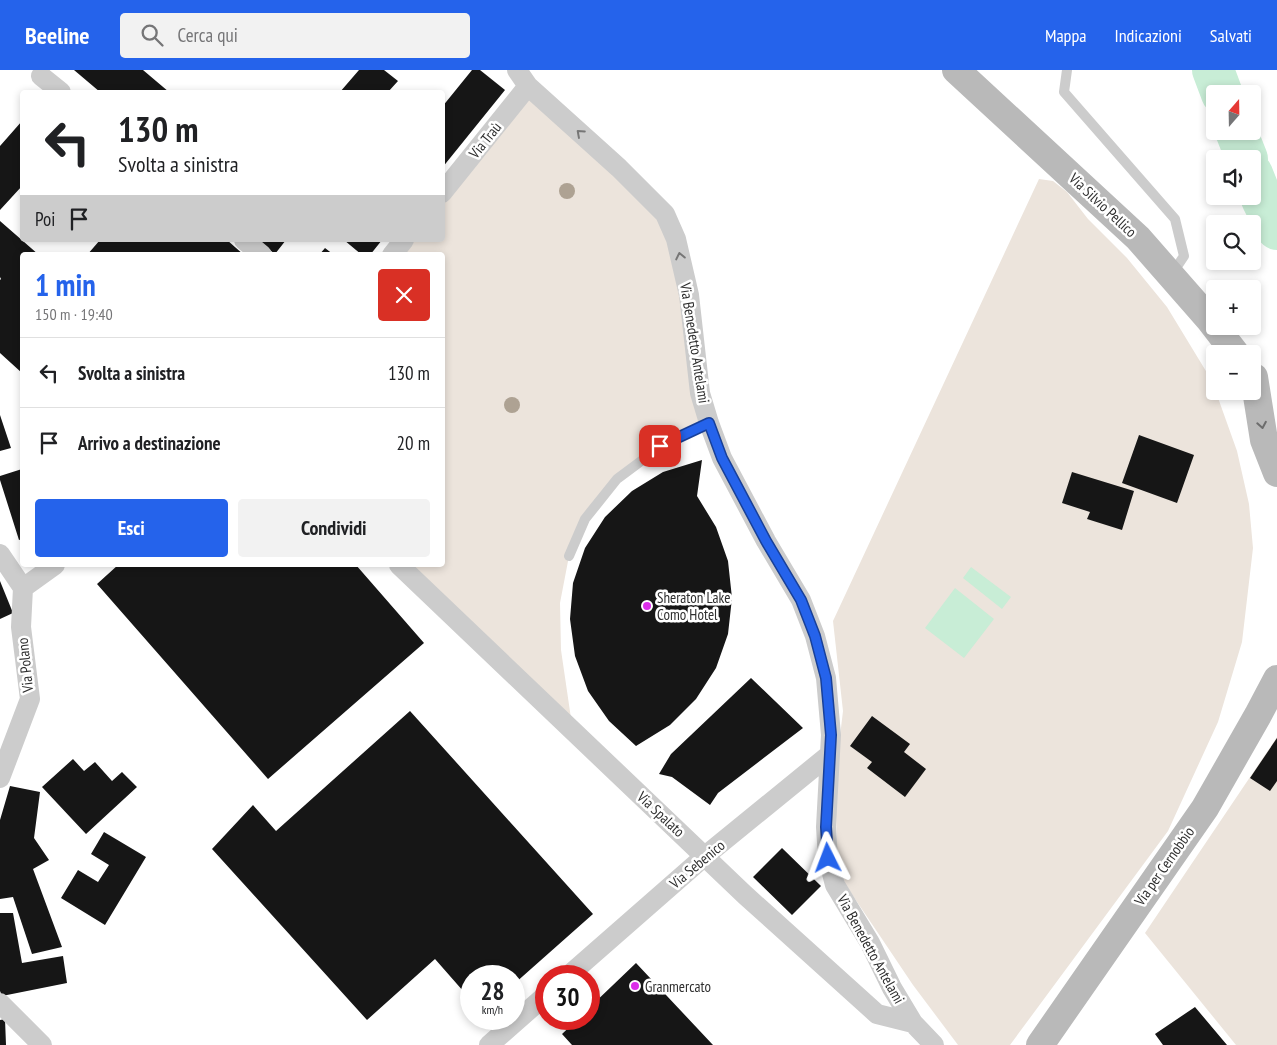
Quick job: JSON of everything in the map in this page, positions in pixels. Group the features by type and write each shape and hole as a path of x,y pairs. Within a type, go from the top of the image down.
{"main road":[{"name":"Via Silvio Pellico","path":"956,70 1138,238 1209,319 1229,345"},
{"path":"1261,387 1277,408"},
{"path":"1257,400 1264,440 1277,473"},
{"name":"Via per Cernobbio","path":"1040,1045 1205,808 1277,680 1277,672"}],"street":[{"name":"Via Benedetto Antelami","path":"517,70 528,86 619,168 665,214 676,239 689,295 700,393 709,423 722,458 766,541 801,600 815,636 826,678 831,735 826,827 828,858 836,885 913,1023"},
{"path":"41,76 58,90"},
{"name":"Via Traù","path":"445,189 528,86"},
{"path":"246,242 258,252"},
{"path":"394,252 402,242"},
{"path":"0,554 23,588 52,567"},
{"name":"Via Spalato","path":"401,567 745,895 877,1014 913,1023"},
{"name":"Via Polano","path":"0,778 30,699 21,627 23,588"},
{"name":"Via Sebenico","path":"581,965 705,856 829,755"},
{"path":"0,1003 42,1045"},
{"path":"490,1045 535,1005"},
{"path":"913,1023 934,1045"}],"lane":[{"path":"1067,70 1064,92 1175,218 1184,256 1171,276"},
{"path":"569,556 585,519 617,479 660,446 709,423"}],"shaded area":[{"path":"528,86 665,214 709,423 660,447 617,479 585,519 569,556 560,603 561,650 573,732 401,567 445,567 445,252 394,252 402,242 445,242 445,190"},
{"path":"1039,179 1053,181 1067,192 1088,219 1127,258 1167,307 1206,371 1206,400 1219,400 1237,451 1249,504 1253,548 1242,642 1218,722 1168,831 1010,1045 958,1045 913,985 845,884 837,854 838,753 843,711 833,621"},
{"path":"971,567 1011,597 1002,609 963,578"},
{"path":"955,588 994,619 964,658 925,628"},
{"path":"1277,737 1277,1045 1236,1045 1145,933"}],"building":[{"path":"74,70 143,70 167,90 98,90"},
{"path":"359,70 384,70 398,81 390,90 342,90"},
{"path":"472,70 480,70 505,90 445,164 445,103"},
{"path":"20,123 20,188 0,210 0,146"},
{"path":"0,221 20,238 20,242 24,242 36,252 20,252 20,371 0,353"},
{"path":"98,242 229,242 241,252 90,252"},
{"path":"260,242 284,242 277,252 272,252"},
{"path":"346,242 380,242 372,252 358,252"},
{"path":"325,248 330,252 322,252"},
{"path":"0,415 11,448 0,451"},
{"path":"1139,435 1194,455 1177,503 1122,483"},
{"path":"702,460 697,496 716,527 728,561 732,598 728,634 716,668 696,699 670,725 636,746 609,721 588,691 575,656 570,619 573,583 585,548 605,517 632,491 663,472"},
{"path":"20,470 19,540 0,480 0,476"},
{"path":"1072,472 1134,491 1122,530 1087,519 1090,512 1062,503"},
{"path":"116,567 358,567 424,643 268,779 97,584"},
{"path":"0,581 13,613 0,619"},
{"path":"751,678 803,728 718,793 710,805 672,777 659,774 671,754"},
{"path":"410,711 593,914 525,974 525,965 460,965 460,987 435,959 367,1020 212,849 253,805 276,831"},
{"path":"872,716 910,744 904,752 926,769 905,797 867,768 872,762 850,746"},
{"path":"1277,738 1277,781 1270,791 1250,778"},
{"path":"73,759 84,771 95,762 112,781 122,772 137,787 86,834 42,787"},
{"path":"10,786 40,792 34,838 49,860 33,869 62,947 32,954 13,897 0,899 0,820"},
{"path":"104,832 146,857 105,925 61,898 78,870 98,882 109,865 91,854"},
{"path":"782,848 821,886 792,915 753,877"},
{"path":"0,913 13,913 22,963 63,956 67,983 2,996 0,991"},
{"name":"Granmercato","path":"636,963 713,1045 572,1045 562,1034 566,1030 600,1030 600,997"},
{"path":"1195,1007 1227,1045 1163,1045 1155,1034"},
{"path":"5,1019 6,1045 0,1045 0,1020"}],"waterway":[{"path":"1213,70 1219,85"},
{"path":"1240,140 1243,150"},
{"path":"1261,196 1277,229"}],"place":[{"name":"Sheraton Lake Como Hotel","path":"647,606"},
{"name":"Granmercato","path":"635,986"}],"route":[{"path":"660,446 709,423 722,458 766,541 801,600 815,636 826,678 831,735 826,827 828,858"}]}
